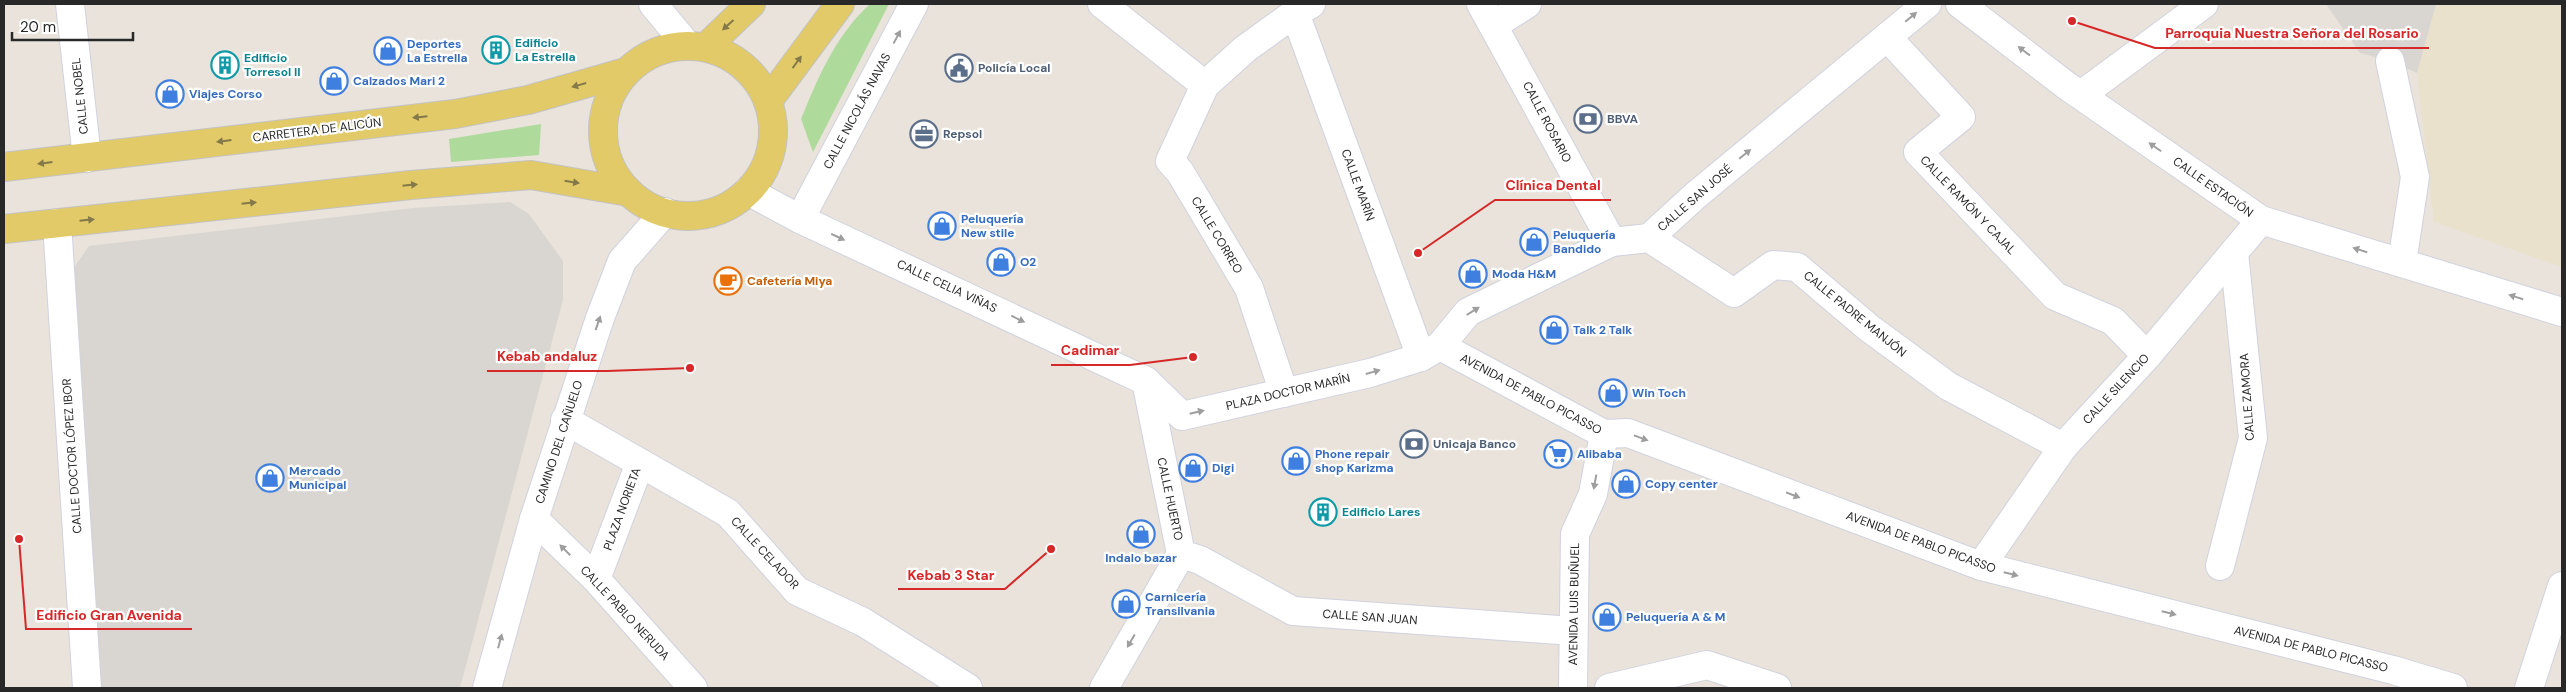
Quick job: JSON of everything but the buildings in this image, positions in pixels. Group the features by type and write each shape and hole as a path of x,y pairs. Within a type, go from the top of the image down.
{"main road":[{"path":"696,46 751,4"},
{"path":"768,101 840,4"},
{"path":"696,46 732,58 754,76 768,101 773,125 772,149 762,172 748,192 730,205 709,214 686,216 651,208 629,192 613,170 604,145 604,119 611,93 626,72 650,54 664,49 696,46"},
{"name":"CARRETERA DE ALICÚN","path":"4,167 455,114 528,100 626,72"},
{"path":"4,229 411,185 531,175 629,192"}],"street":[{"name":"CALLE NOBEL","path":"70,4 87,158"},
{"path":"653,4 696,46"},
{"name":"CALLE NICOLÁS NAVAS","path":"800,219 914,4"},
{"path":"1102,4 1205,85 1245,49 1303,8"},
{"path":"1488,14 1527,4"},
{"name":"CALLE SAN JOSÉ","path":"1430,352 1468,312 1612,242 1649,238 1696,195 1927,4"},
{"name":"CALLE ESTACIÓN","path":"1960,4 2081,95 2260,220 2562,312"},
{"path":"2081,95 2198,6"},
{"name":"CALLE MARÍN","path":"1303,8 1430,352"},
{"name":"CALLE ROSARIO","path":"1488,14 1612,242"},
{"name":"CALLE RAMÓN Y CAJAL","path":"1887,37 1961,117 1918,152 2055,296 2113,320 2147,356"},
{"path":"2390,61 2416,177 2402,263"},
{"name":"CALLE CORREO","path":"1205,85 1170,161 1180,172 1249,288 1284,393"},
{"name":"CALLE CELIA VIÑAS","path":"748,192 800,219 1146,381"},
{"name":"CAMINO DEL CAÑUELO","path":"487,688 534,519 600,318 622,261 664,212"},
{"name":"CALLE SILENCIO","path":"1982,566 2063,447 2147,356 2260,220"},
{"name":"CALLE DOCTOR LÓPEZ IBOR","path":"56,223 87,688"},
{"name":"CALLE PADRE MANJÓN","path":"1649,238 1734,293 1772,265 1797,267 1868,328 1948,386 2063,447"},
{"name":"CALLE ZAMORA","path":"2220,566 2253,438 2234,253"},
{"name":"PLAZA DOCTOR MARÍN","path":"1146,381 1182,416 1370,373 1430,352"},
{"name":"AVENIDA DE PABLO PICASSO","path":"1430,352 1488,370 1604,434 1628,433 1982,566 2390,679 2453,688"},
{"name":"CALLE HUERTO","path":"1104,688 1181,554 1146,381"},
{"name":"PLAZA NORIETA","path":"565,420 640,463 596,579"},
{"name":"AVENIDA LUIS BUÑUEL","path":"1573,688 1575,534 1593,494 1604,434"},
{"name":"CALLE CELADOR","path":"640,463 728,513 797,591 863,622 968,688"},
{"name":"CALLE PABLO NERUDA","path":"534,519 596,579 693,688"},
{"name":"CALLE SAN JUAN","path":"1181,554 1200,560 1293,612 1573,631"},
{"path":"2529,688 2562,586"},
{"path":"1609,688 1707,666 1777,688"}],"shaded area":[{"path":"2326,4 2436,4 2417,73 2390,61 2360,53"},
{"path":"2436,4 2562,4 2562,267 2434,222 2417,73"},
{"path":"510,202 529,214 563,261 563,300 460,688 98,688 73,269 89,246 413,208"}],"green space":[{"path":"870,4 889,4 813,152 801,119 829,57 847,29"},
{"path":"541,124 539,155 451,162 449,139"}],"place":[{"name":"Parroquia Nuestra Señora del Rosario","path":"2072,21"},
{"name":"Edificio La Estrella","path":"496,50"},
{"name":"Deportes La Estrella","path":"388,51"},
{"name":"Edificio Torresol II","path":"225,65"},
{"name":"Policía Local","path":"959,68"},
{"name":"Calzados Mari 2","path":"334,81"},
{"name":"Viajes Corso","path":"170,94"},
{"name":"BBVA","path":"1588,119"},
{"name":"Repsol","path":"924,134"},
{"name":"Peluquería New stile","path":"942,226"},
{"name":"Peluquería Bandido","path":"1534,242"},
{"name":"Clínica Dental","path":"1418,253"},
{"name":"O2","path":"1001,262"},
{"name":"Moda H&M","path":"1473,274"},
{"name":"Cafetería Miya","path":"728,281"},
{"name":"Talk 2 Talk","path":"1554,330"},
{"name":"Cadimar","path":"1193,357"},
{"name":"Kebab andaluz","path":"690,368"},
{"name":"Win Toch","path":"1613,393"},
{"name":"Unicaja Banco","path":"1414,444"},
{"name":"Alibaba","path":"1558,454"},
{"name":"Phone repair shop Karizma","path":"1296,461"},
{"name":"Digi","path":"1193,468"},
{"name":"Mercado Municipal","path":"270,478"},
{"name":"Copy center","path":"1626,484"},
{"name":"Edificio Lares","path":"1323,512"},
{"name":"Indalo bazar","path":"1141,534"},
{"name":"Edificio Gran Avenida","path":"19,539"},
{"name":"Kebab 3 Star","path":"1051,549"},
{"name":"Carnicería Transilvania","path":"1126,604"},
{"name":"Peluquería A & M","path":"1607,617"}]}
